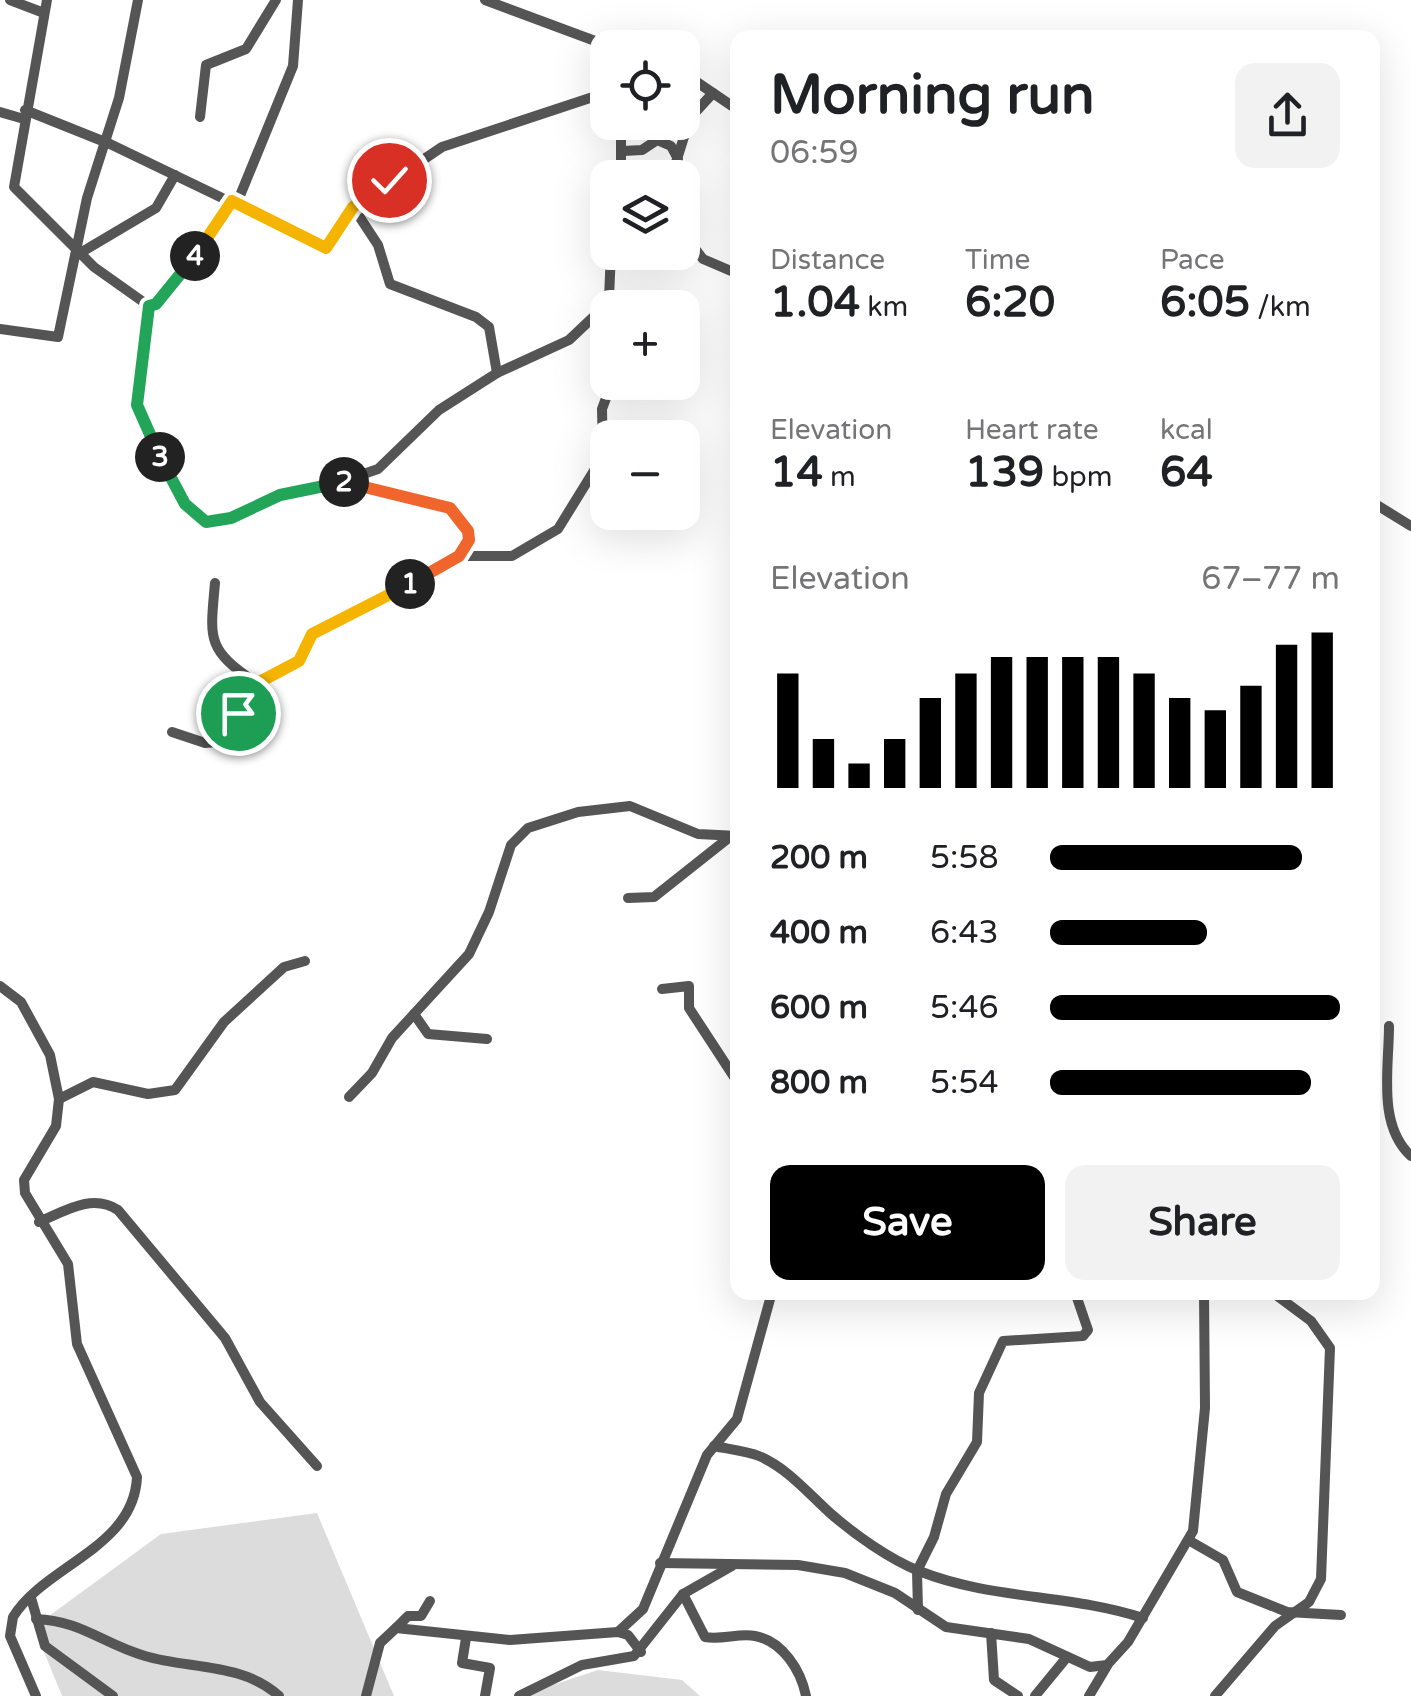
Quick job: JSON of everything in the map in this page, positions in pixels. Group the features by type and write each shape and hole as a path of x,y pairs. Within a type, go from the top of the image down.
{"street":[{"path":"10,0 44,13"},
{"path":"47,0 14,187 77,253 149,306"},
{"path":"0,329 58,337 138,0"},
{"path":"200,117 206,64 246,49 276,0"},
{"path":"149,306 156,304 235,202 293,66 298,0"},
{"path":"486,0 590,39"},
{"path":"700,84 730,104"},
{"path":"678,159 690,118 714,93"},
{"path":"0,112 24,114 106,143 235,202 323,248 329,247 353,207 389,180 464,136 590,98"},
{"path":"622,140 622,160"},
{"path":"623,151 642,150 658,140 672,146 678,159"},
{"path":"77,253 156,208 175,176"},
{"path":"353,207 378,245 390,284 476,316 489,327 496,373"},
{"path":"700,256 730,271"},
{"path":"149,306 137,405 176,489 198,519 222,520 280,495 350,480 386,464 439,410 496,373 568,340 590,320"},
{"path":"172,732 205,743 228,740 236,731 240,705 255,682 299,661 312,634 459,556 512,556 558,529 604,456 602,409 605,400"},
{"path":"350,480 453,509 470,534 459,556"},
{"path":"1380,507 1411,526"},
{"path":"215,583 211,628 216,649 224,661 255,682"},
{"path":"349,1097 478,940 510,845 528,828 578,812 630,806 698,834 730,836"},
{"path":"628,898 654,897 730,840"},
{"path":"58,1099 93,1082 148,1094 175,1090 224,1022 284,967 304,961"},
{"path":"0,986 21,1002 50,1055 58,1099 56,1126 24,1180 25,1194 68,1264 78,1344 138,1477 137,1490 119,1524 17,1609 9,1627 36,1696"},
{"path":"662,989 688,986 689,1008 730,1071"},
{"path":"414,1014 428,1034 488,1039"},
{"path":"1389,1026 1389,1118 1401,1147 1411,1156"},
{"path":"39,1222 92,1201 106,1202 118,1210 225,1338 260,1402 318,1466"},
{"path":"618,1632 643,1610 680,1512 714,1446 737,1419 770,1300"},
{"path":"918,1610 917,1570 934,1537 946,1494 977,1442 979,1392 994,1366 996,1349 1003,1342 1087,1332 1077,1300"},
{"path":"1089,1696 1190,1541 1204,1432 1204,1300"},
{"path":"1214,1696 1291,1613 1309,1602 1321,1579 1331,1358 1320,1330 1282,1300"},
{"path":"714,1446 751,1453 777,1466 843,1524 917,1570 972,1587 1035,1600 1098,1605 1143,1618"},
{"path":"1190,1541 1224,1560 1237,1592 1291,1613 1341,1615"},
{"path":"660,1563 798,1565 846,1572 896,1593 946,1627 1029,1639 1090,1667 1107,1665"},
{"path":"519,1696 582,1666 641,1652 683,1594 736,1564"},
{"path":"683,1594 705,1637 758,1637 786,1654 803,1681 806,1696"},
{"path":"31,1598 45,1646 113,1696"},
{"path":"366,1696 380,1642 408,1616 420,1616 430,1601"},
{"path":"36,1619 73,1622 114,1646 165,1661 208,1666 268,1686 279,1696"},
{"path":"396,1628 510,1640 618,1632 628,1634 641,1652"},
{"path":"991,1633 994,1680 1018,1696"},
{"path":"466,1638 464,1665 490,1668 485,1696"},
{"path":"1035,1696 1067,1657"}],"shaded area":[{"path":"317,1513 394,1696 62,1696 34,1627 161,1534"},
{"path":"598,1670 682,1680 700,1696 520,1696"}],"route":[{"path":"238,713 250,687 299,661 312,634 330,628 360,606 404,588 459,556 470,534 453,509 350,480 280,495 231,518 214,522 198,519 176,489 137,405 149,306 156,304 196,255 232,201 326,248 353,207 389,180"}]}
